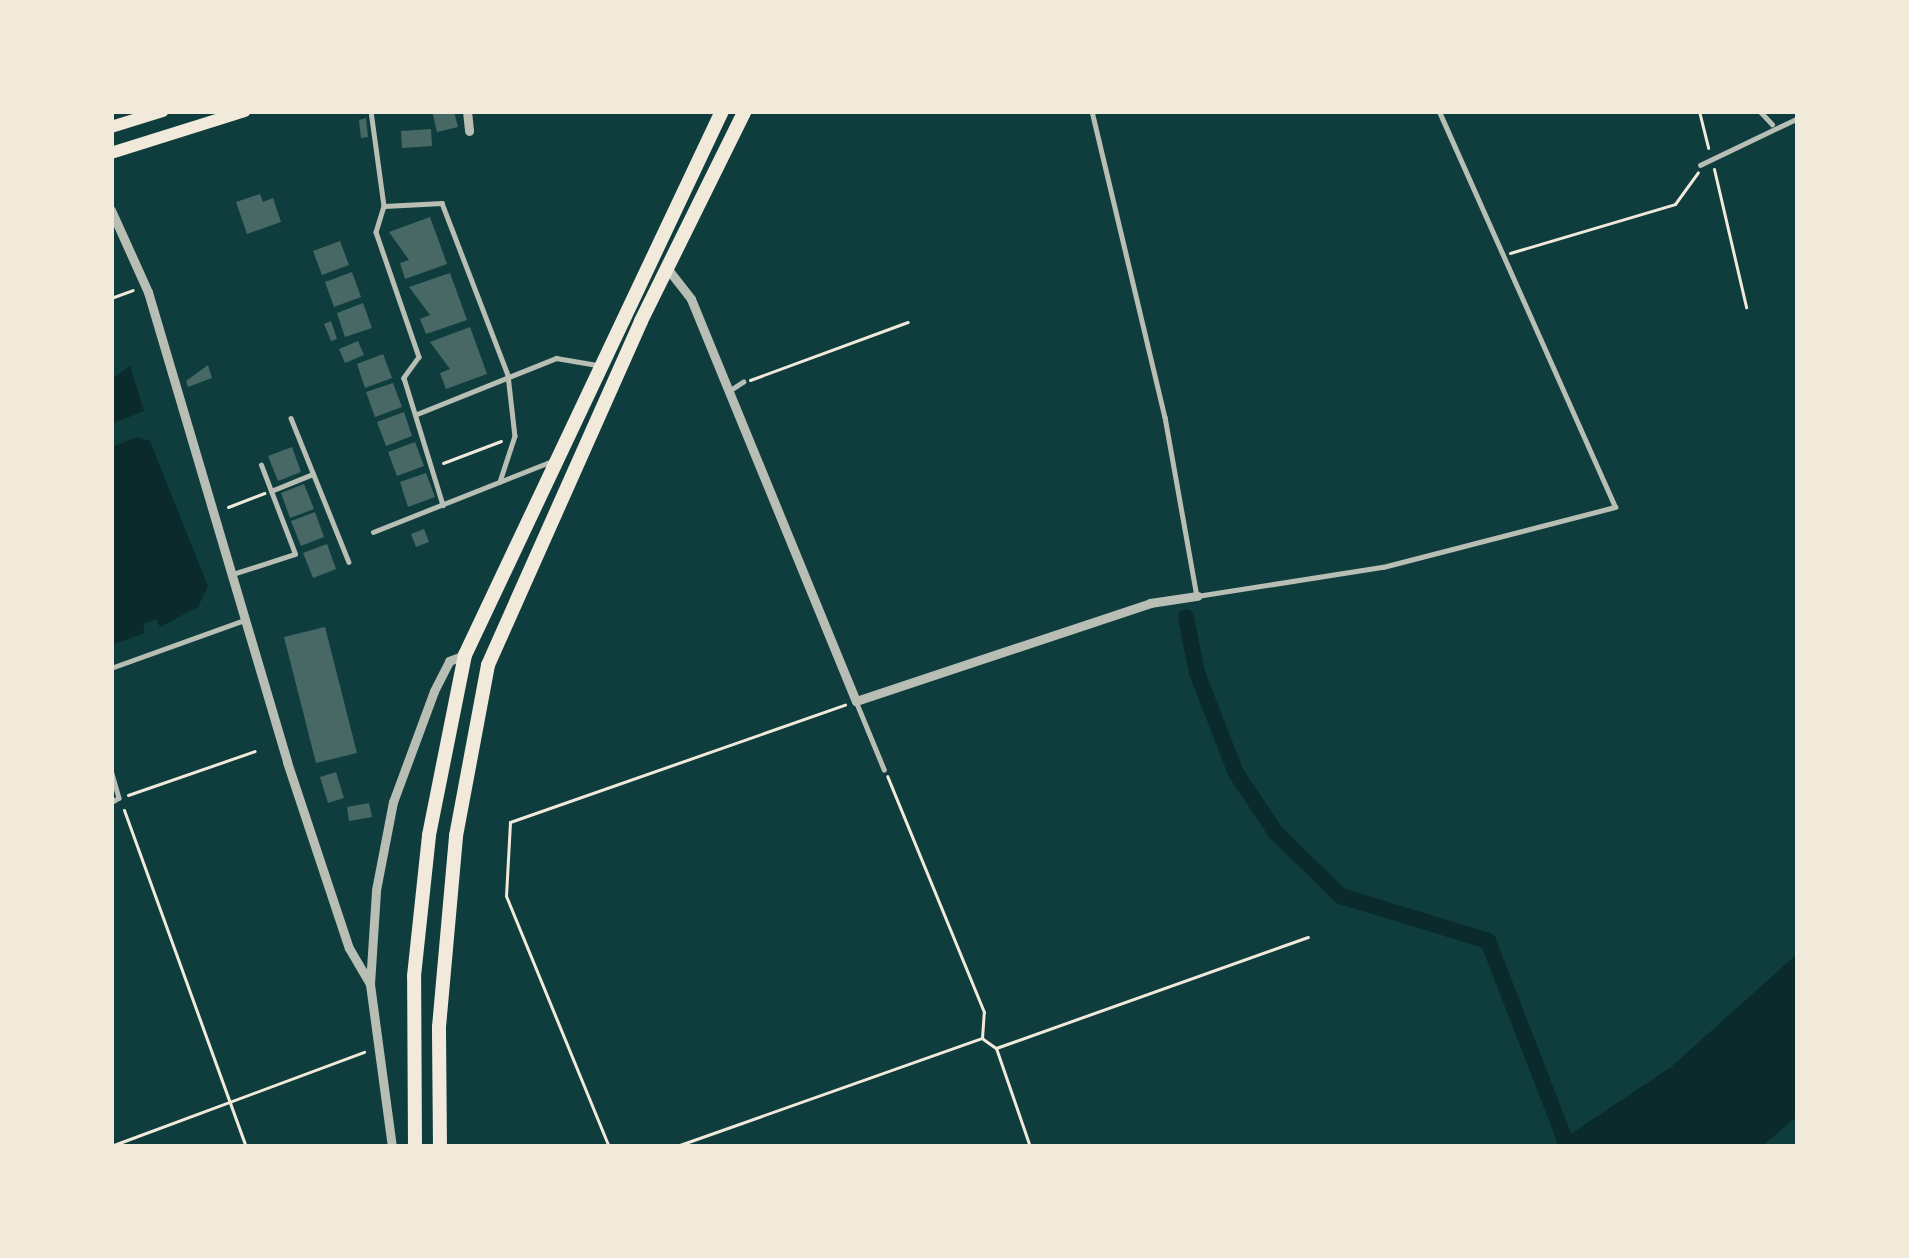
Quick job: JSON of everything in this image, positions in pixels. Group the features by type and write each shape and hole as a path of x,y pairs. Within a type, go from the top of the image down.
{"main road":[{"path":"111,128 128,116 163,111"},
{"path":"111,153 245,111"},
{"path":"440,1147 442,987 456,836 488,664 667,268 745,111"},
{"path":"415,1147 414,976 429,836 465,655 720,113"}],"street":[{"path":"467,111 469,131"},
{"path":"111,210 146,285 230,575 349,948 370,984"},
{"path":"667,268 691,299 856,701 1150,603 1197,596"},
{"path":"392,1147 370,984 393,802 434,691 449,661 465,655"}],"lane":[{"path":"371,111 384,206 376,232 419,357 404,378 436,466 443,505"},
{"path":"1092,111 1165,417 1197,596 1383,567 1615,506 1439,111"},
{"path":"1760,111 1775,126"},
{"path":"1700,165 1798,118"},
{"path":"384,206 442,203 508,375 515,436 500,482"},
{"path":"417,414 556,358 598,365"},
{"path":"729,392 743,382"},
{"path":"291,418 350,562"},
{"path":"373,532 554,460"},
{"path":"230,575 295,554 261,465"},
{"path":"271,491 314,474"},
{"path":"111,668 244,620"},
{"path":"856,701 884,769"},
{"path":"111,770 119,798 111,803"}],"path":[{"path":"1699,111 1746,307"},
{"path":"1505,255 1675,204 1690,193 1700,165"},
{"path":"111,298 146,285"},
{"path":"743,382 908,322"},
{"path":"436,466 515,436"},
{"path":"212,513 271,491"},
{"path":"609,1147 506,896 510,822 856,701"},
{"path":"246,1147 119,798 255,752"},
{"path":"884,769 984,1012 982,1038"},
{"path":"996,1048 1308,937"},
{"path":"982,1038 996,1048 1030,1147"},
{"path":"674,1147 982,1038"},
{"path":"111,1146 376,1045"}],"water":[{"path":"130,366 144,411 111,424 111,380"},
{"path":"138,437 150,441 208,586 198,607 160,627 156,619 143,624 145,633 111,645 111,447"},
{"path":"1798,953 1798,1116 1761,1147 1551,1147 1671,1067"}],"building":[{"path":"432,111 454,111 458,127 437,132"},
{"path":"366,118 368,137 361,138 359,120"},
{"path":"431,129 432,146 402,148 401,131"},
{"path":"260,194 263,202 273,198 281,222 247,234 236,202"},
{"path":"430,217 447,264 405,279 400,263 409,260 389,232"},
{"path":"340,241 349,265 322,275 313,251"},
{"path":"352,272 361,297 334,307 325,282"},
{"path":"450,273 467,320 426,334 420,319 430,315 409,287"},
{"path":"363,303 372,328 345,337 337,313"},
{"path":"331,321 337,339 331,341 324,324"},
{"path":"470,327 487,374 446,389 440,373 450,369 430,342"},
{"path":"358,341 364,355 345,363 339,349"},
{"path":"383,354 392,378 365,388 357,364"},
{"path":"208,365 212,378 188,387 186,381"},
{"path":"393,383 402,407 375,417 366,392"},
{"path":"404,412 412,436 386,446 377,422"},
{"path":"415,442 424,466 397,476 388,452"},
{"path":"292,447 301,472 278,481 268,456"},
{"path":"426,473 435,497 408,507 400,482"},
{"path":"304,484 314,509 290,518 281,493"},
{"path":"315,512 324,537 301,546 291,521"},
{"path":"424,529 429,542 416,547 411,534"},
{"path":"327,544 336,569 313,578 303,553"},
{"path":"325,627 357,753 316,763 284,637"},
{"path":"336,772 344,798 328,803 320,777"},
{"path":"369,803 372,817 349,821 347,807"}],"waterway":[{"path":"1186,617 1197,673 1236,773 1276,833 1341,896 1488,941 1568,1147"}]}
